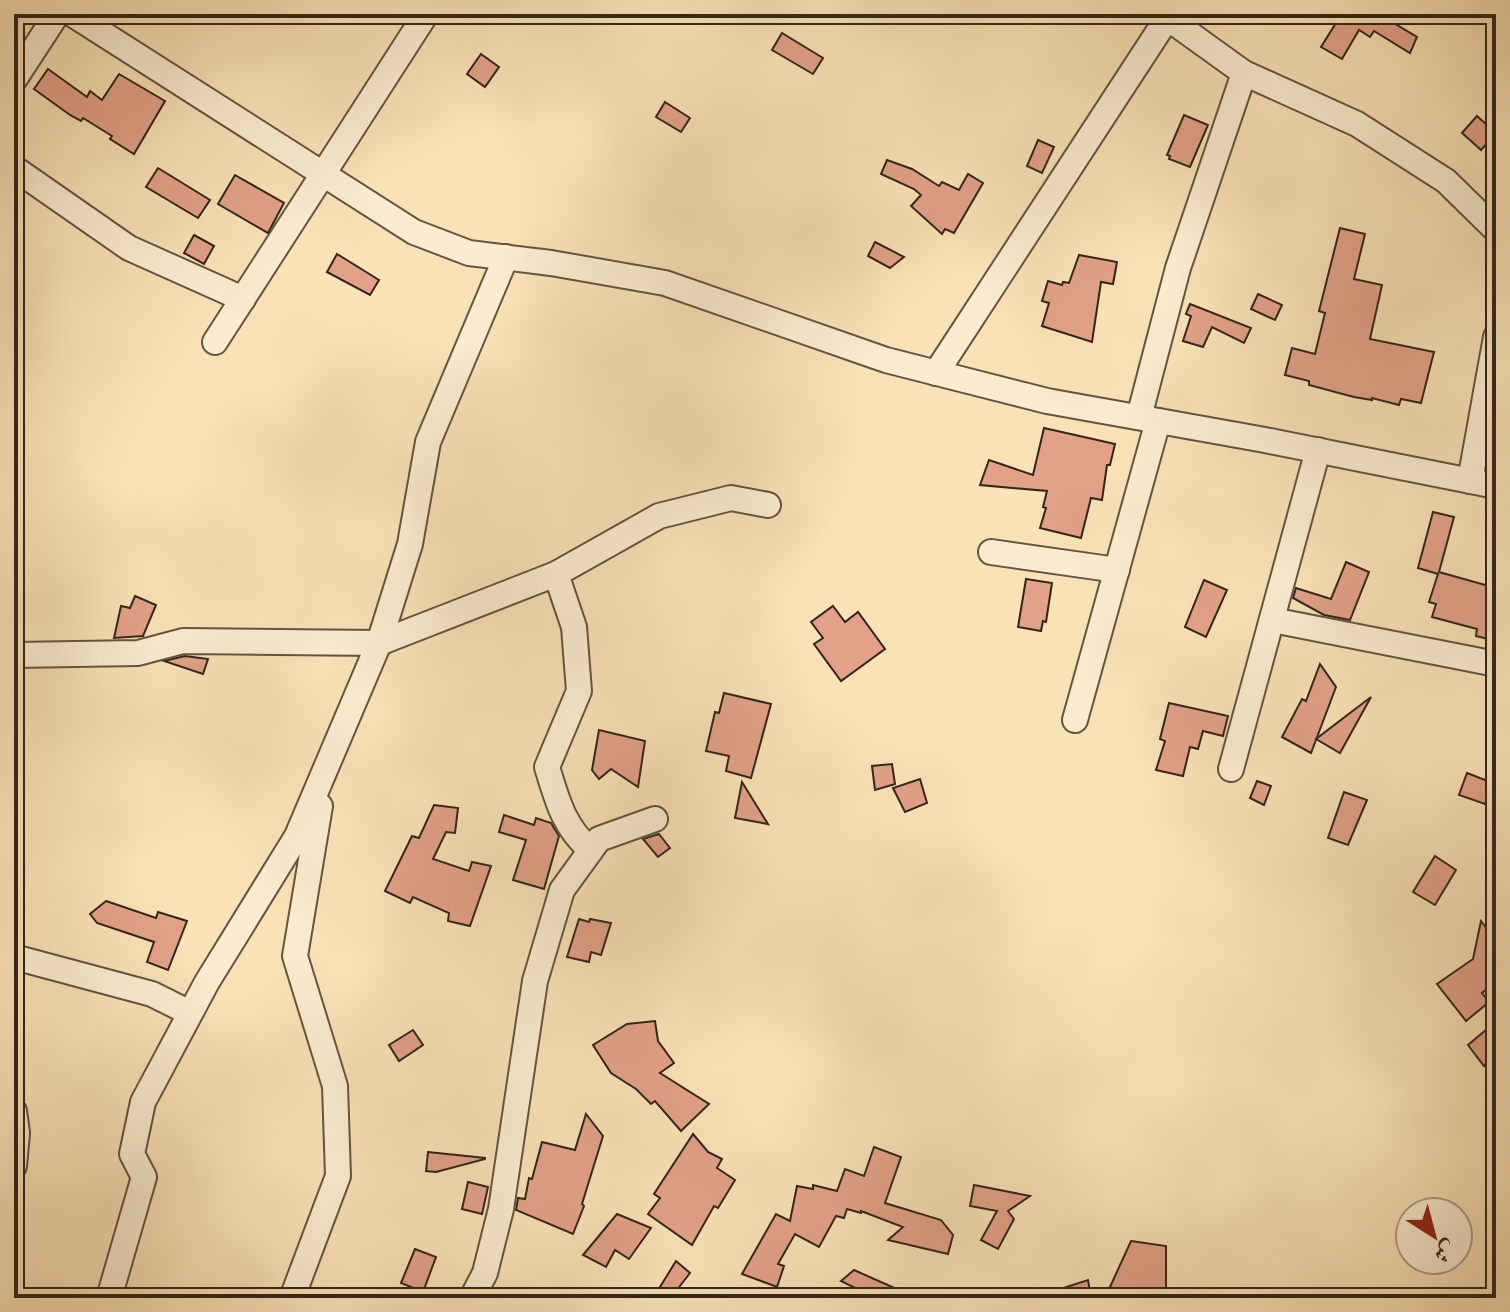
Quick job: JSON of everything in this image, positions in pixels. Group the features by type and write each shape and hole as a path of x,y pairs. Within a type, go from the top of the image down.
{"street":[{"path":"14,80 57,14"},
{"path":"72,14 414,232 469,253 665,283 886,360 1047,401 1496,486"},
{"path":"215,342 426,14"},
{"path":"936,373 1165,16 1244,73 1357,124 1446,181 1496,230"},
{"path":"1075,720 1117,570 1178,268 1244,73"},
{"path":"14,168 129,248 243,299"},
{"path":"109,1298 144,1177 132,1154 143,1102 190,1013 297,836 328,764 379,643 410,544 428,442 506,257"},
{"path":"1470,481 1496,337"},
{"path":"1231,769 1318,450"},
{"path":"14,655 138,653 183,641 379,643 556,574 659,516 731,498 768,505"},
{"path":"991,552 1117,570"},
{"path":"556,574 574,627 579,691 547,767 559,806 575,837 591,850"},
{"path":"1272,620 1496,664"},
{"path":"292,1298 338,1176 335,1086 295,956 328,764"},
{"path":"472,1298 485,1273 501,1209 535,981 562,890 599,839 655,819"},
{"path":"14,957 152,994 190,1013"},
{"path":"14,1111 17,1133 14,1166"}],"building":[{"path":"1332,14 1384,14 1382,16 1417,37 1410,53 1374,31 1370,37 1359,30 1342,59 1321,47 1339,18"},
{"path":"782,33 823,58 813,74 772,50"},
{"path":"481,54 499,67 485,87 467,74"},
{"path":"48,69 87,97 90,91 102,100 119,74 165,101 134,154 110,139 112,136 83,118 81,121 70,115 34,89"},
{"path":"665,102 690,118 681,132 656,117"},
{"path":"1184,115 1208,125 1190,167 1169,159 1167,155"},
{"path":"1477,116 1496,133 1481,150 1462,133"},
{"path":"1038,140 1054,147 1042,173 1027,166"},
{"path":"887,160 912,169 939,186 942,182 959,190 968,174 983,183 954,233 945,229 942,234 911,206 921,195 914,189 881,174"},
{"path":"158,168 210,200 198,218 146,187"},
{"path":"235,175 284,203 268,233 218,204"},
{"path":"1340,228 1365,234 1354,279 1382,285 1370,339 1434,352 1421,403 1401,399 1399,405 1354,397 1285,375 1292,348 1315,354 1325,313 1319,311"},
{"path":"194,235 214,246 204,264 184,253"},
{"path":"875,242 904,257 890,268 868,256"},
{"path":"337,254 379,280 370,295 327,272"},
{"path":"1079,255 1117,262 1113,284 1101,282 1092,342 1042,326 1049,303 1042,301 1048,281 1062,285 1063,282 1069,283"},
{"path":"1258,294 1282,305 1275,320 1251,309"},
{"path":"1190,304 1251,328 1244,343 1212,327 1203,347 1183,341 1191,316 1186,314"},
{"path":"1044,428 1115,444 1110,465 1107,465 1102,500 1091,498 1081,538 1040,528 1047,491 980,485 989,460 1033,475"},
{"path":"1433,512 1454,517 1439,572 1496,588 1496,641 1476,636 1477,629 1432,617 1436,604 1429,602 1438,574 1418,568"},
{"path":"1346,562 1369,572 1350,620 1324,615 1293,598 1296,588 1331,599"},
{"path":"1026,579 1052,583 1046,622 1043,621 1041,631 1018,627"},
{"path":"1204,580 1227,590 1206,637 1185,627"},
{"path":"135,596 156,605 143,636 114,638 121,606 130,608"},
{"path":"833,606 845,622 858,612 885,649 841,681 814,644 823,638 811,622"},
{"path":"185,656 208,659 203,674 164,661"},
{"path":"1320,664 1336,687 1311,753 1282,737 1302,699 1306,701"},
{"path":"724,693 771,704 751,778 726,771 729,756 706,751 715,712 719,713"},
{"path":"1371,697 1340,753 1316,739"},
{"path":"1169,703 1228,716 1223,736 1203,731 1198,749 1190,747 1183,776 1156,770 1165,741 1160,739"},
{"path":"599,730 645,741 638,787 611,769 599,779 592,770"},
{"path":"892,764 895,784 875,790 872,766"},
{"path":"1467,773 1493,783 1485,804 1459,795"},
{"path":"920,779 927,803 905,812 893,788"},
{"path":"1257,781 1271,786 1264,805 1250,798"},
{"path":"742,782 768,824 735,818"},
{"path":"1344,792 1367,800 1348,845 1328,838"},
{"path":"434,805 458,808 455,833 446,832 433,859 469,871 472,862 491,866 470,926 448,921 449,913 413,897 410,903 385,891 412,836 419,838"},
{"path":"504,815 534,825 536,818 551,823 559,836 544,889 513,880 526,840 499,832"},
{"path":"659,834 670,848 658,857 643,839"},
{"path":"1435,856 1456,870 1435,905 1413,892"},
{"path":"106,901 156,918 158,912 187,921 168,970 147,962 154,942 97,923 90,914"},
{"path":"579,919 611,923 601,955 591,952 589,962 567,957"},
{"path":"1481,921 1496,941 1496,957 1491,986 1482,993 1489,1002 1466,1021 1437,984 1473,959"},
{"path":"655,1021 658,1041 674,1063 660,1073 709,1104 681,1131 655,1101 651,1104 636,1089 611,1073 593,1045 627,1024"},
{"path":"413,1030 423,1045 399,1061 389,1045"},
{"path":"1486,1030 1496,1043 1496,1049 1484,1066 1468,1045"},
{"path":"586,1114 603,1136 573,1234 516,1210 518,1198 525,1199 542,1142 575,1150"},
{"path":"693,1134 708,1152 722,1159 717,1168 735,1180 718,1208 714,1206 692,1245 648,1214 660,1198 654,1194"},
{"path":"874,1147 901,1157 885,1203 941,1220 953,1235 948,1254 888,1240 903,1227 847,1209 844,1218 836,1216 819,1247 795,1234 778,1264 784,1266 777,1287 742,1274 776,1214 790,1221 797,1186 813,1189 813,1185 837,1191 845,1169 864,1176"},
{"path":"428,1152 485,1159 436,1172 426,1171"},
{"path":"468,1182 488,1187 482,1214 462,1209"},
{"path":"974,1185 1030,1196 1008,1211 1014,1219 998,1249 981,1240 997,1211 970,1206"},
{"path":"617,1214 651,1228 629,1259 615,1250 606,1267 583,1255"},
{"path":"1131,1241 1166,1246 1166,1292 1162,1289 1158,1298 1105,1298"},
{"path":"415,1249 436,1257 423,1292 401,1283"},
{"path":"676,1261 690,1273 673,1295 660,1287"},
{"path":"854,1270 917,1298 875,1298 841,1281"},
{"path":"1088,1280 1091,1298 1043,1298 1042,1295"}]}
